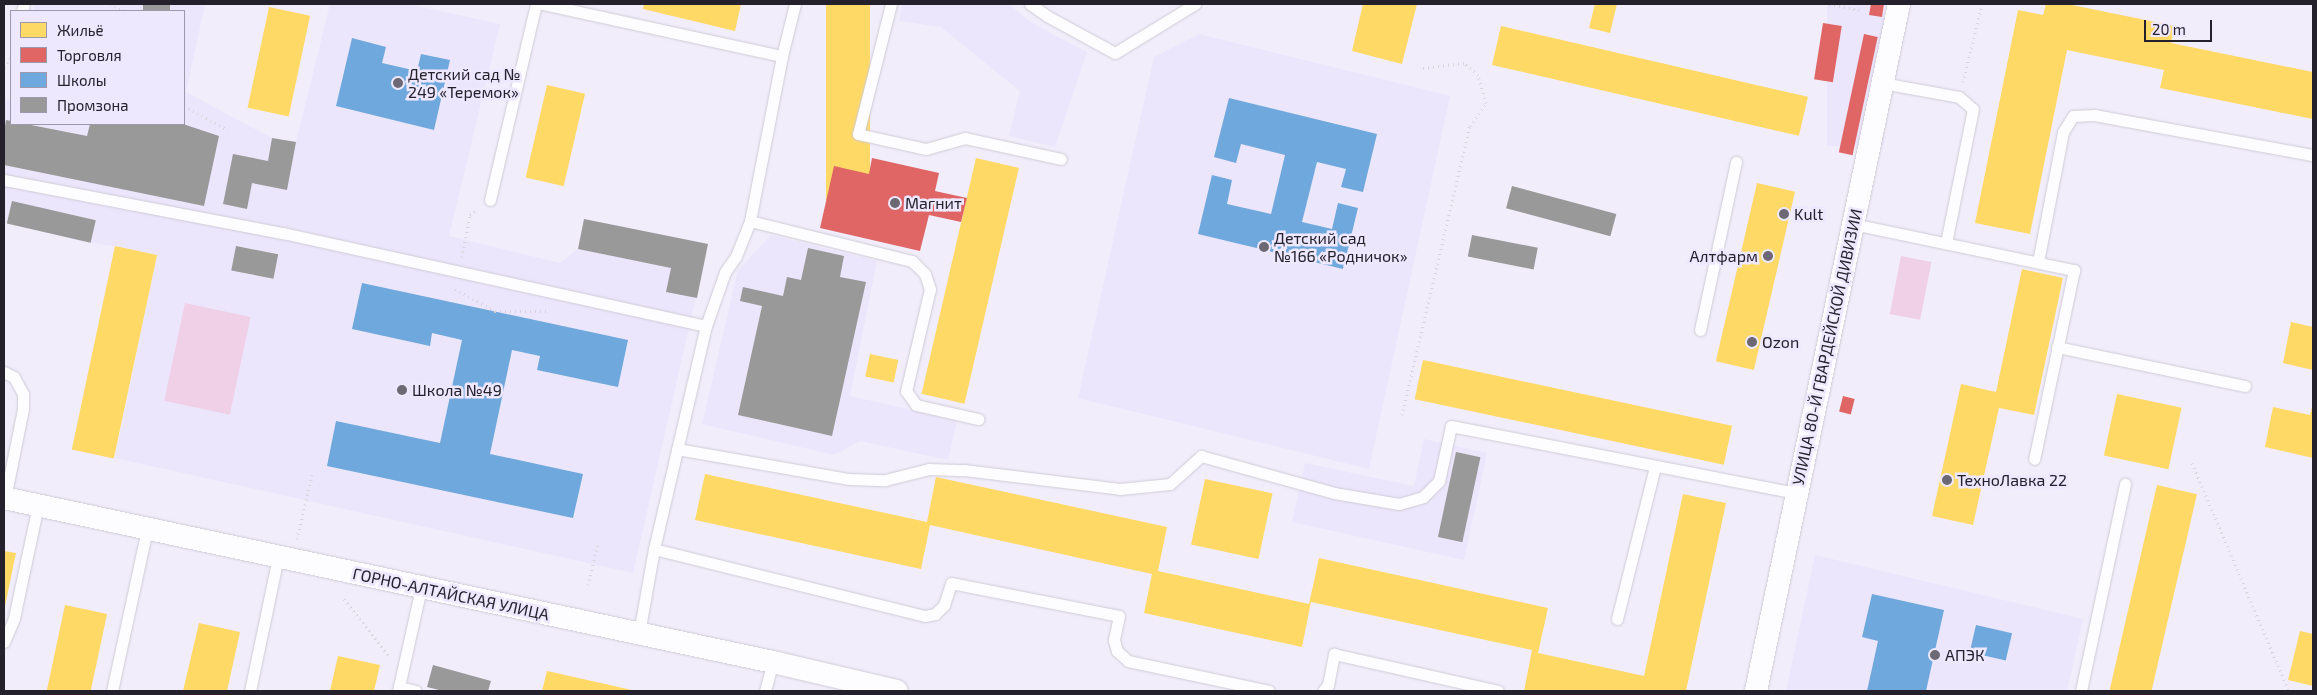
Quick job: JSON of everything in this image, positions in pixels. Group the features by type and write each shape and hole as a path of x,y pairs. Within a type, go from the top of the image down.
{"street":[{"name":"УЛИЦА 80-Й ГВАРДЕЙСКОЙ ДИВИЗИИ","path":"1756,691 1899,4"},
{"name":"ГОРНО-АЛТАЙСКАЯ УЛИЦА","path":"4,498 772,662 860,687 897,691"}],"lane":[{"path":"490,200 536,4"},
{"path":"543,4 782,56"},
{"path":"639,633 654,549 706,326 726,272 736,256 750,221 782,56 795,4"},
{"path":"892,4 858,134 926,149 966,138 1061,159"},
{"path":"1030,4 1047,16 1115,53 1195,4"},
{"path":"1882,83 1959,97 1973,109 1946,243"},
{"path":"2038,262 2063,132 2072,116 2094,114 2313,155"},
{"path":"1700,330 1736,162"},
{"path":"4,180 282,233 706,326"},
{"path":"750,221 912,261 925,274 930,289 906,391 916,405 978,419"},
{"path":"1853,224 2074,270 2034,460"},
{"path":"2057,348 2245,386"},
{"path":"4,372 14,377 23,394 23,409 4,498"},
{"path":"677,449 849,479 885,480 929,469 964,470 1120,489 1170,484 1201,456 1334,493 1399,504 1423,496 1439,481 1451,426 1797,493"},
{"path":"1617,619 1656,467"},
{"path":"2081,691 2125,484"},
{"path":"4,642 14,618 38,505"},
{"path":"112,691 147,529"},
{"path":"654,549 924,616 935,614 944,605 951,583 1119,616 1114,640 1117,651 1128,662 1268,691"},
{"path":"250,691 278,557"},
{"path":"416,691 398,689 421,588"},
{"path":"1323,691 1328,685 1334,654 1498,691"},
{"path":"765,691 772,662"}],"path":[{"path":"110,4 123,10"},
{"path":"1829,4 1861,10"},
{"path":"1959,97 1982,4"},
{"path":"1402,415 1470,126 1486,102 1478,75 1464,62 1422,68"},
{"path":"185,107 228,130"},
{"path":"460,272 470,215 490,200"},
{"path":"495,311 554,310 574,297"},
{"path":"2192,463 2289,691"},
{"path":"304,511 313,471"},
{"path":"588,585 598,544"},
{"path":"344,599 402,672"}],"shaded area":[{"name":"Школа №49","path":"34,4 205,4 186,92 272,138 296,142 330,4 408,4 500,24 449,236 560,263 578,249 584,219 708,244 633,573 115,458 157,255 90,243 4,222 4,99 10,101 10,125 185,125 185,10 33,10","holes":["236,246 278,254 273,279 232,271"]},
{"path":"903,4 1009,4 1032,23 1087,52 1055,147 1009,136 1020,91 941,27 899,21"},
{"path":"1827,4 1884,4 1884,146 1827,146"},
{"name":"Детский сад №166 «Родничок»","path":"1199,34 1450,96 1369,469 1078,398 1154,57"},
{"path":"771,235 877,261 850,396 957,420 948,460 860,441 834,455 702,424 738,270"},
{"path":"1901,256 1931,262 1920,320 1890,314"},
{"path":"185,303 251,317 230,415 164,401"},
{"path":"1424,439 1487,453 1464,560 1292,522 1305,463 1414,486"},
{"name":"АПЭК","path":"1815,555 2083,619 2067,691 1786,691"}],"building: Жильё":[{"path":"644,4 741,4 735,31 643,9"},
{"path":"826,4 870,4 870,204 826,204"},
{"path":"1363,4 1417,4 1402,64 1352,51"},
{"path":"1595,4 1617,4 1610,33 1589,28"},
{"path":"2046,4 2067,4 2175,26 2171,43 2313,72 2313,119 2160,88 2164,70 2067,50 2030,234 1975,223 2018,10 2043,15"},
{"path":"269,7 310,16 289,116 248,108"},
{"path":"1501,26 1808,97 1799,136 1492,65"},
{"path":"547,85 585,94 564,186 526,178"},
{"path":"976,158 1019,168 964,404 922,394"},
{"path":"1757,183 1795,192 1754,370 1716,361"},
{"path":"115,246 157,255 114,458 72,449"},
{"path":"2022,269 2063,278 2034,415 1999,408 1973,525 1932,516 1961,384 1996,392"},
{"path":"2291,322 2313,327 2313,370 2283,363"},
{"path":"870,354 898,360 894,383 865,376"},
{"path":"1423,360 1732,426 1724,465 1415,399"},
{"path":"2117,394 2182,408 2168,469 2104,456"},
{"path":"2313,403 2313,458 2265,447 2273,407 2310,415"},
{"path":"705,474 927,522 936,477 1167,527 1158,571 1309,604 1319,558 1548,608 1538,653 1644,676 1683,494 1726,503 1686,691 1524,691 1532,650 1311,602 1302,647 1144,613 1152,574 930,525 921,569 695,520"},
{"path":"1205,479 1272,493 1259,559 1191,545"},
{"path":"2157,485 2197,494 2152,691 2110,691"},
{"path":"4,551 16,553 5,606 4,606"},
{"path":"65,605 107,614 91,691 47,691"},
{"path":"199,623 240,632 227,691 183,691"},
{"path":"2300,631 2313,634 2313,686 2288,680"},
{"path":"338,656 380,665 374,691 330,691"},
{"path":"547,671 632,690 632,691 542,691"}],"building: Торговля":[{"path":"1871,4 1884,4 1882,17 1869,15"},
{"path":"1823,23 1842,26 1833,82 1814,79"},
{"path":"1864,34 1878,37 1853,155 1839,152"},
{"name":"Магнит","path":"872,158 939,173 935,191 967,198 961,222 929,215 920,251 820,228 834,166 869,174"},
{"path":"1843,396 1855,399 1851,414 1839,412"}],"building: Школы":[{"path":"352,38 386,47 382,63 417,71 421,54 450,60 434,130 336,106"},
{"path":"1229,98 1377,134 1363,192 1341,187 1346,169 1317,162 1302,222 1332,229 1338,203 1358,208 1343,269 1198,234 1212,175 1232,180 1227,204 1271,214 1285,155 1241,144 1236,163 1214,157"},
{"path":"362,283 628,340 618,387 537,370 540,356 512,350 490,454 583,474 573,518 327,466 336,421 440,443 462,340 432,333 430,346 352,329"},
{"path":"1872,594 1944,610 1926,691 1867,691 1878,641 1862,637"},
{"path":"1976,625 2012,633 2006,661 1970,652"}],"building: Промзона":[{"path":"143,4 170,4 170,10 143,10"},
{"path":"6,120 10,121 10,125 31,125 87,136 90,125 185,125 219,136 204,206 4,165"},
{"path":"272,138 296,142 287,190 252,183 247,209 223,204 233,154 268,161"},
{"path":"1512,186 1616,214 1610,236 1506,208"},
{"path":"12,201 96,220 91,243 7,223"},
{"path":"584,219 708,244 697,298 666,292 671,268 578,249"},
{"path":"1472,235 1538,248 1534,269 1468,257"},
{"path":"236,246 278,254 273,279 231,271"},
{"path":"808,248 844,256 840,277 866,282 832,436 738,415 762,306 740,301 743,287 783,296 787,277 801,280"},
{"path":"1456,452 1480,457 1462,542 1438,537"},
{"path":"433,665 491,681 488,691 443,691 427,687"}],"place":[{"name":"Детский сад № 249 «Теремок»","path":"398,83"},
{"name":"Магнит","path":"895,203"},
{"name":"Kult","path":"1784,214"},
{"name":"Детский сад №166 «Родничок»","path":"1264,247"},
{"name":"Алтфарм","path":"1768,256"},
{"name":"Ozon","path":"1752,342"},
{"name":"Школа №49","path":"402,390"},
{"name":"ТехноЛавка 22","path":"1947,480"},
{"name":"АПЭК","path":"1935,655"}]}
